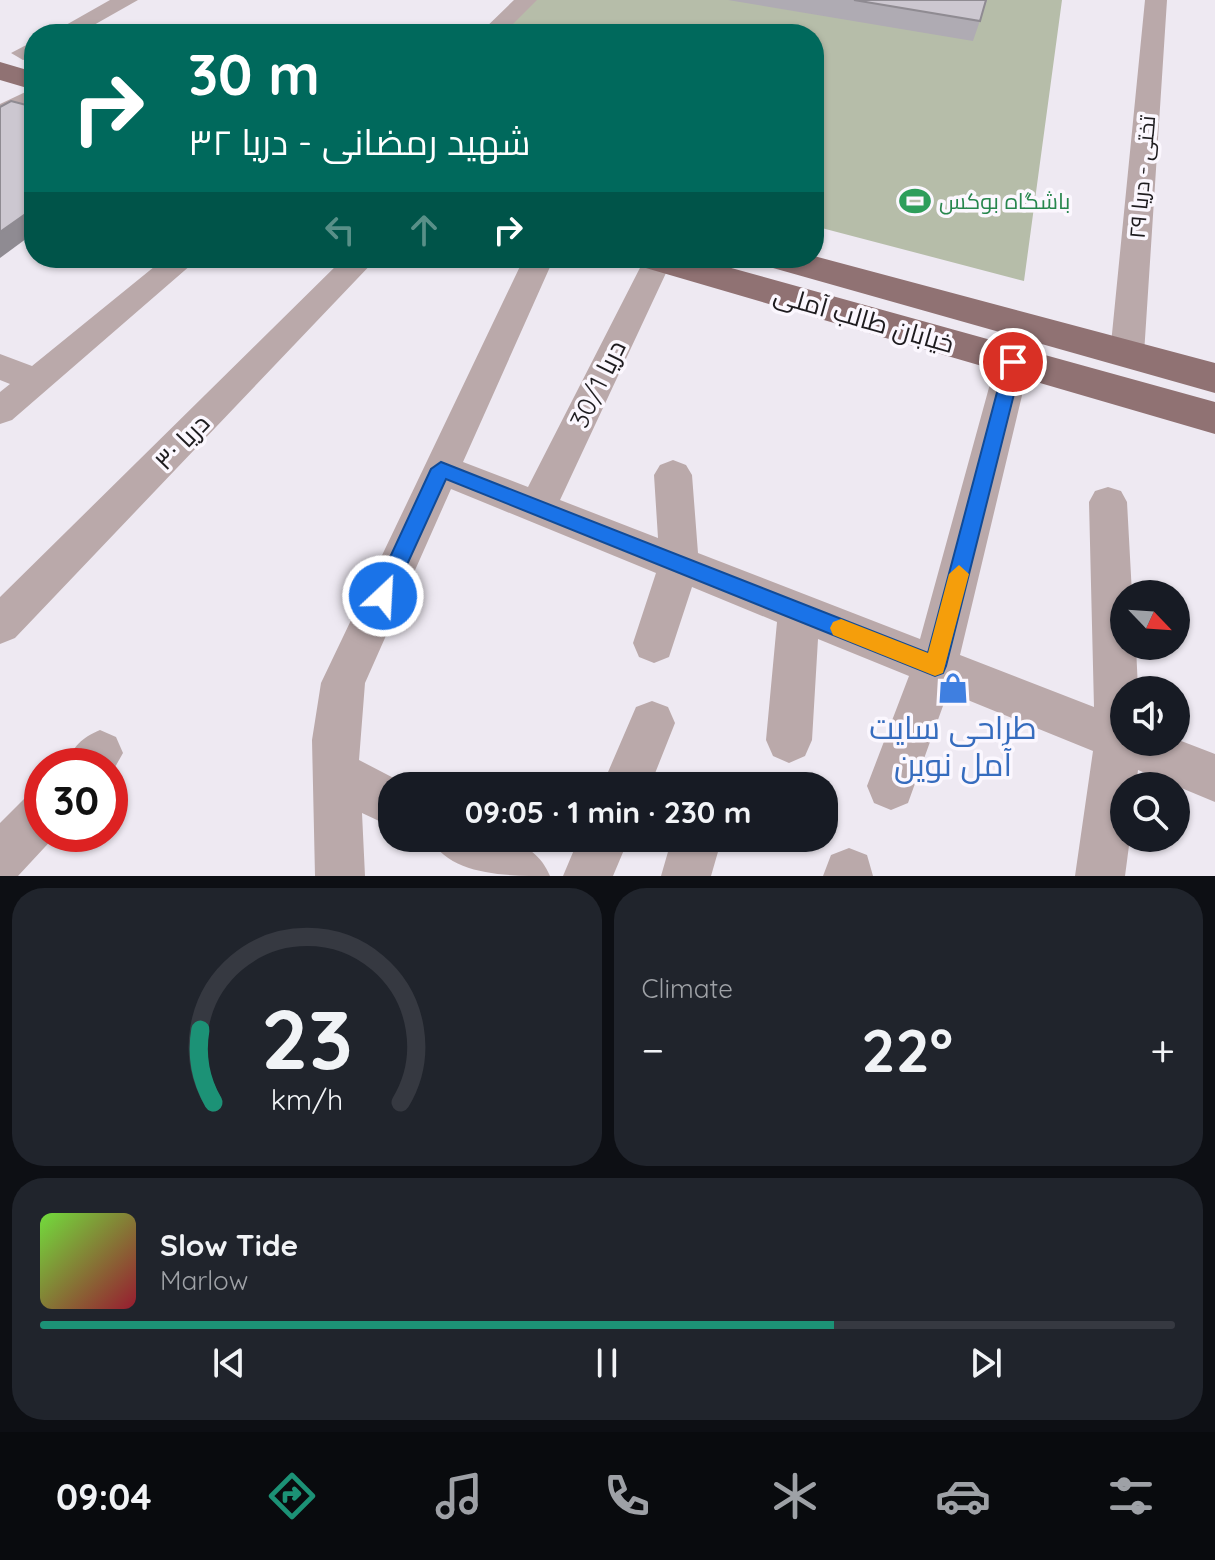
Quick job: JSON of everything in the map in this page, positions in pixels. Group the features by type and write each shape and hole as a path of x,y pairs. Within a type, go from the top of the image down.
{"main road":[{"path":"0,71 24,78"},
{"name":"خیابان طالب آملی","path":"749,268 927,299 1215,378"},
{"name":"خیابان طالب آملی","path":"780,271 902,329 1215,418"},
{"path":"902,329 880,312 884,305 905,297 927,299"}],"street":[{"path":"80,24 127,0"},
{"path":"501,24 526,0"},
{"name":"تختی - دریا ۲۹","path":"1127,354 1156,0"},
{"path":"0,115 24,101"},
{"path":"0,411 172,268"},
{"name":"دریا ۳۰","path":"0,625 352,268"},
{"path":"340,876 336,773 337,710 343,683 534,268"},
{"name":"دریا 30/1","path":"537,507 651,268"},
{"path":"891,786 935,666 1013,362"},
{"path":"0,366 36,381"},
{"path":"441,469 1110,736"},
{"path":"654,643 679,564 673,475"},
{"path":"1108,502 1119,676"},
{"path":"789,740 799,612"},
{"path":"632,772 652,723"},
{"path":"1100,876 1120,756"},
{"path":"1160,756 1215,778"},
{"path":"336,773 378,796"},
{"path":"0,859 24,834"},
{"path":"481,852 525,876"},
{"path":"588,876 598,852"},
{"path":"686,876 693,852"}],"green space":[{"path":"529,0 1062,0 1024,281 824,229 824,24 506,24"}],"building":[{"path":"854,0 986,0 980,21"},
{"path":"11,101 24,104 24,215 0,232 0,107"}],"slow traffic":[{"path":"841,628 935,666 959,574"}],"place":[{"name":"باشگاه‌ بوکس","path":"915,201"},
{"name":"طراحی سایت آمل نوین","path":"953,688"}],"route":[{"path":"383,596 441,469 935,666 1013,362"}]}
